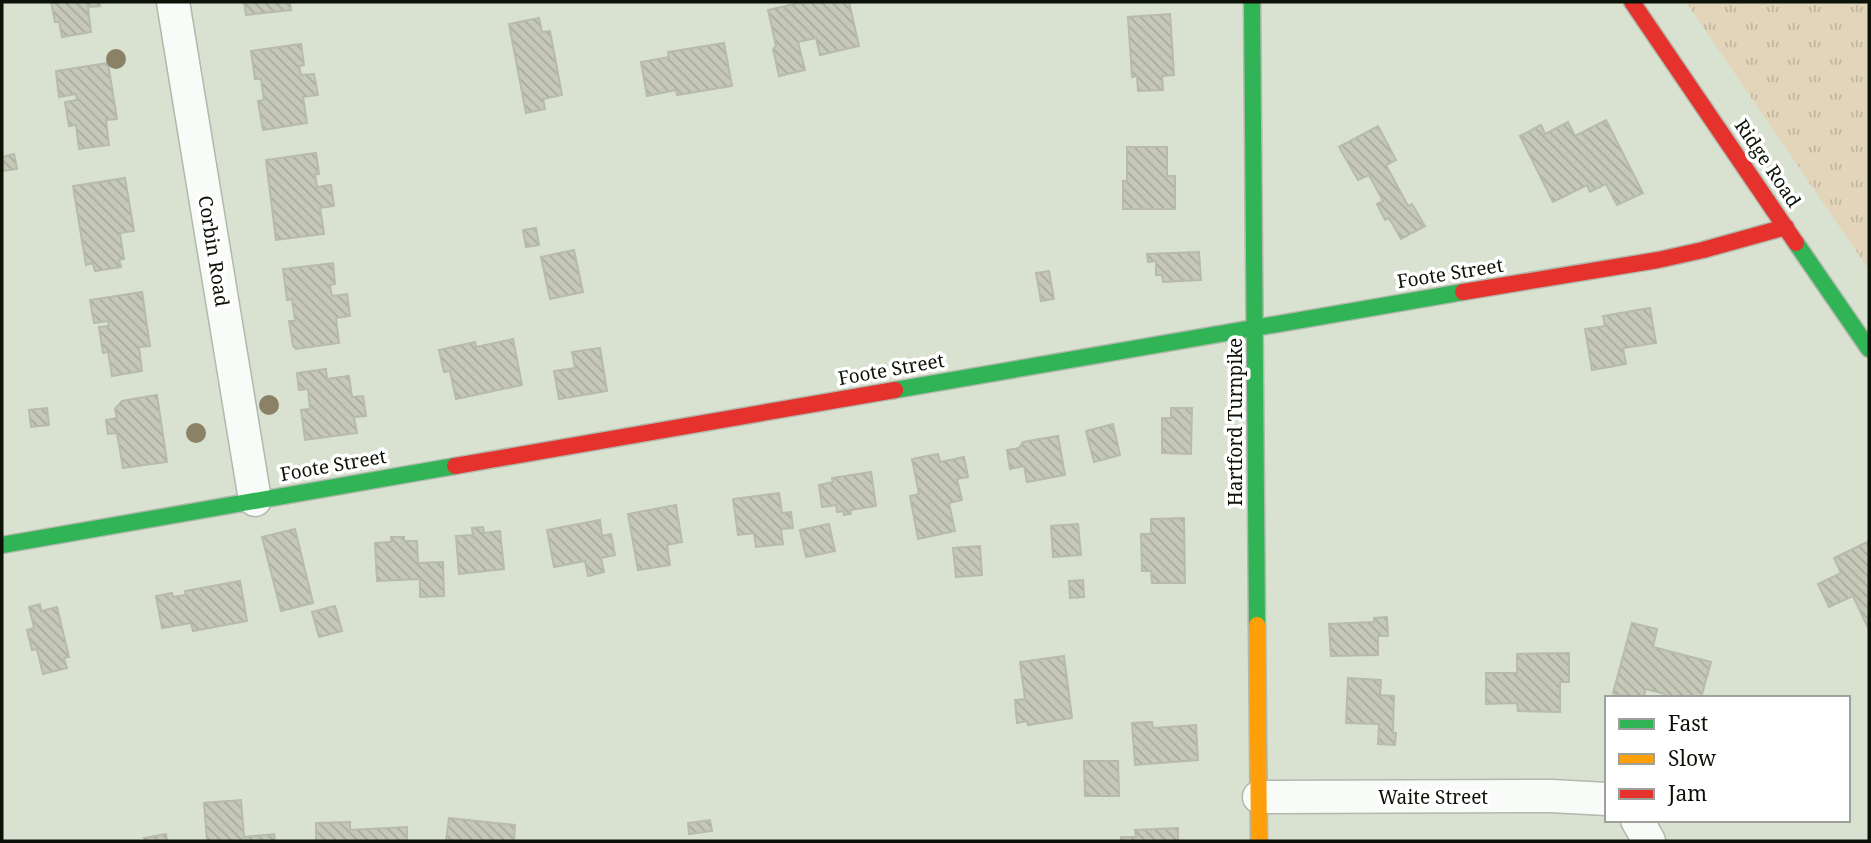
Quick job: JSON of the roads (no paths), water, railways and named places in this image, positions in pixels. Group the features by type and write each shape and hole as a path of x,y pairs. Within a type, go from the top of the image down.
{"street":[{"name":"Corbin Road","path":"173,2 255,500"},
{"name":"Hartford Turnpike","path":"1252,2 1259,841"},
{"name":"Ridge Road","path":"1632,2 1869,349"},
{"name":"Foote Street","path":"2,545 1255,327 1658,260 1786,227"},
{"name":"Waite Street","path":"1259,797 1551,796 1605,799"},
{"path":"1638,822 1649,841"}]}
